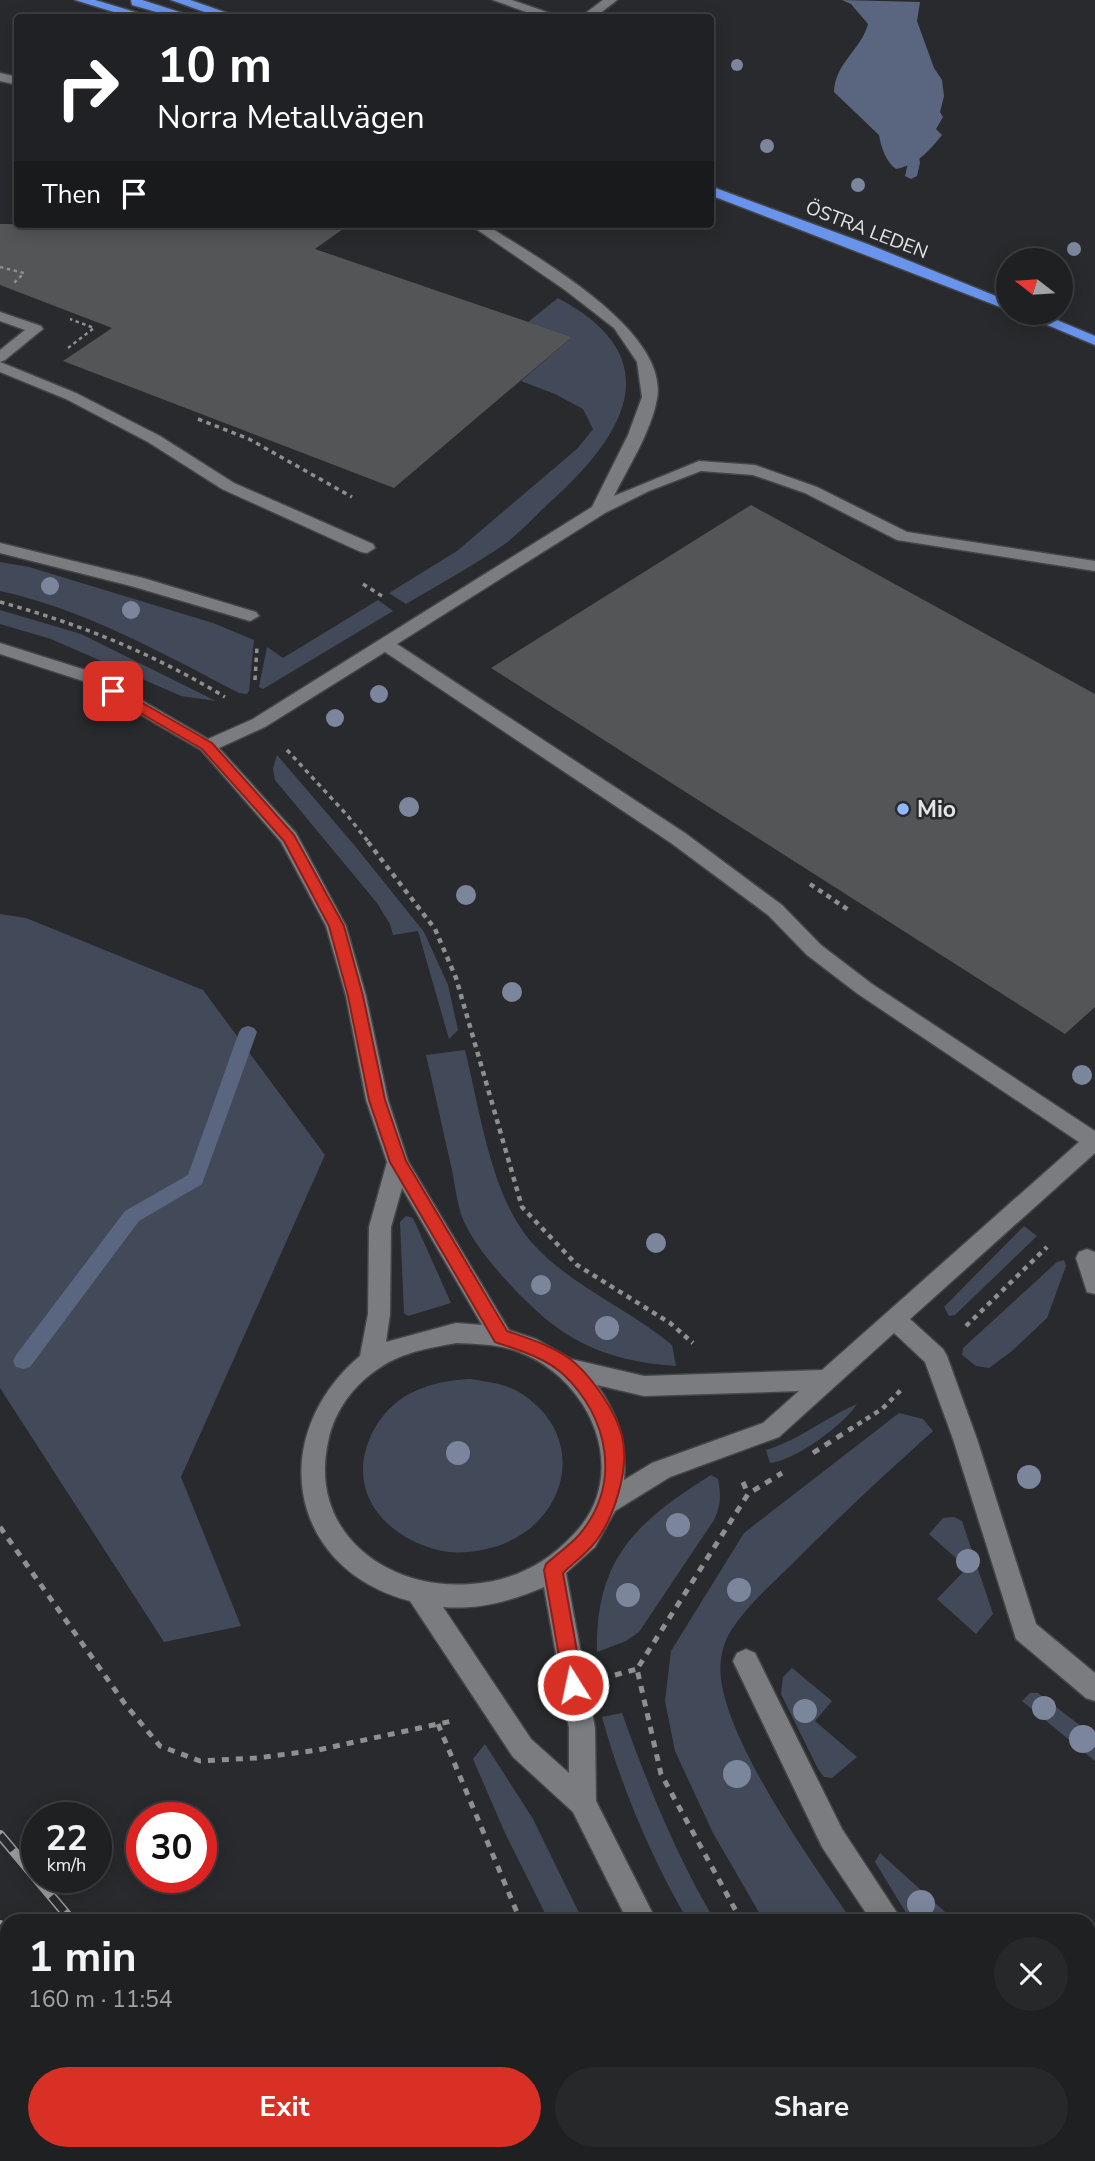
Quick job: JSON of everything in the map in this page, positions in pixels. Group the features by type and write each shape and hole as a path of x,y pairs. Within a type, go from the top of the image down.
{"highway":[{"path":"81,0 134,14"},
{"path":"131,0 178,14"},
{"path":"176,0 209,9"},
{"path":"183,0 224,14"},
{"name":"ÖSTRA LEDEN","path":"714,178 880,239 996,287"},
{"name":"ÖSTRA LEDEN","path":"714,191 996,301"},
{"path":"1073,318 1095,327"},
{"path":"1058,326 1095,341"}],"street":[{"path":"499,0 545,14"},
{"path":"591,14 611,0"},
{"path":"482,228 570,287 619,325 645,362 650,397 636,435 599,510"},
{"path":"0,316 36,329 0,357"},
{"path":"0,367 71,396 154,439 228,486 367,548"},
{"path":"207,746 259,723 599,510 643,488 699,466 755,470 811,490 903,536 1095,566"},
{"path":"0,548 137,582 250,616"},
{"path":"385,644 678,838 775,910 814,950 865,989 979,1067 1094,1140 771,1430 661,1471 607,1503"},
{"path":"0,648 89,677 207,746 289,838 336,926 355,996 377,1100 398,1162 501,1336"},
{"path":"371,1361 379,1314 380,1227 398,1162"},
{"path":"1087,1258 1095,1285"},
{"path":"894,1319 935,1356 965,1439 1025,1631 1095,1689"},
{"path":"568,1367 592,1394 613,1435 615,1464 607,1503 586,1540 553,1570 512,1590 466,1598 419,1593 375,1575 339,1546 317,1509 309,1468 317,1427 338,1391 371,1361 411,1342 456,1334 501,1336 536,1348 568,1367 644,1385 825,1380"},
{"path":"553,1570 582,1728 583,1803"},
{"path":"419,1593 522,1748 583,1803 639,1914"},
{"path":"746,1661 832,1838 884,1914"}],"path":[{"path":"0,267 24,273 13,283"},
{"path":"61,353 94,328 68,318"},
{"path":"187,415 249,439 356,499"},
{"path":"0,602 47,614 125,642 229,700"},
{"path":"254,687 257,644"},
{"path":"279,743 347,815 435,929 456,978 522,1207 577,1265 670,1323 692,1341 698,1351"},
{"path":"738,1914 661,1774 637,1669 748,1494"},
{"path":"0,1527 125,1704 160,1746 200,1761 257,1758 318,1750 438,1724 518,1914"}],"shaded area":[{"path":"842,0 920,2 917,21 934,68 942,80 944,96 940,112 943,117 936,129 942,135 922,156 903,167 896,169 892,166 884,154 879,135 834,92 835,82 843,65 860,42 868,24 851,4"},
{"path":"558,298 594,322 616,346 625,372 624,399 615,425 598,452 575,478 514,536 406,604 389,593 457,551 578,448 593,429 583,409 555,394 521,381 572,337 528,322"},
{"path":"0,562 29,567 213,623 254,640 249,691 247,694 239,693 93,621 32,599 0,591"},
{"path":"378,600 393,611 263,689 259,687 267,647 283,658"},
{"path":"0,610 81,634 216,701 181,696 51,639 0,624"},
{"path":"277,755 424,932 448,985 458,1030 449,1039 418,931 393,935 390,924 377,903 275,780 273,769"},
{"path":"0,914 26,918 203,990 325,1155 181,1477 241,1626 164,1642 0,1388"},
{"path":"465,1050 489,1153 507,1204 519,1226 549,1260 672,1345 676,1366 624,1358 580,1342 542,1316 524,1299 475,1242 460,1212 426,1055"},
{"path":"406,1216 413,1218 451,1303 408,1316 404,1313 400,1222"},
{"path":"1024,1226 1037,1236 955,1315 949,1316 944,1307"},
{"path":"1064,1260 1066,1266 1047,1318 1012,1351 989,1368 976,1366 962,1355 963,1348 1057,1262"},
{"path":"470,1379 512,1389 525,1396 546,1416 558,1438 563,1461 560,1484 550,1506 534,1525 512,1540 486,1549 446,1552 413,1541 385,1521 367,1493 363,1463 366,1449 379,1421 400,1399 434,1384"},
{"path":"857,1404 818,1441 792,1456 770,1463 766,1450 790,1441"},
{"path":"899,1413 923,1419 933,1431 759,1596 735,1624 721,1659 722,1687 732,1720 748,1756 792,1831 847,1914 760,1914 713,1833 675,1751 665,1701 671,1651 744,1533"},
{"path":"711,1475 718,1479 720,1490 714,1520 639,1632 626,1641 597,1652 598,1620 603,1592 612,1568 625,1546 661,1509"},
{"path":"954,1517 962,1521 993,1614 976,1634 937,1599 967,1568 929,1534 943,1518"},
{"path":"792,1668 832,1701 815,1721 857,1757 832,1778 824,1777 818,1769 781,1694 783,1677"},
{"path":"1030,1693 1038,1693 1095,1737 1095,1761 1022,1701"},
{"path":"622,1713 664,1820 711,1914 684,1914 650,1847 628,1796 602,1717"},
{"path":"485,1744 533,1819 580,1914 546,1914 505,1833 473,1759"},
{"path":"880,1853 947,1914 907,1914 875,1862"}],"building":[{"path":"0,224 14,224 14,228 344,228 315,249 572,337 394,488 63,361 112,328 0,285"},
{"name":"Mio","path":"751,505 1095,694 1095,1007 1065,1034 491,668"}],"waterway":[{"path":"910,138 914,163 911,176"},
{"path":"23,1361 132,1216 196,1179 248,1032"}],"railway":[{"path":"0,1835 66,1914"}],"place":[{"name":"Mio","path":"903,809"}],"route":[{"path":"113,691 207,746 289,838 336,926 355,996 377,1100 398,1162 501,1336 536,1348 568,1367 592,1394 613,1435 615,1464 607,1503 586,1540 553,1570 573,1685"}]}
